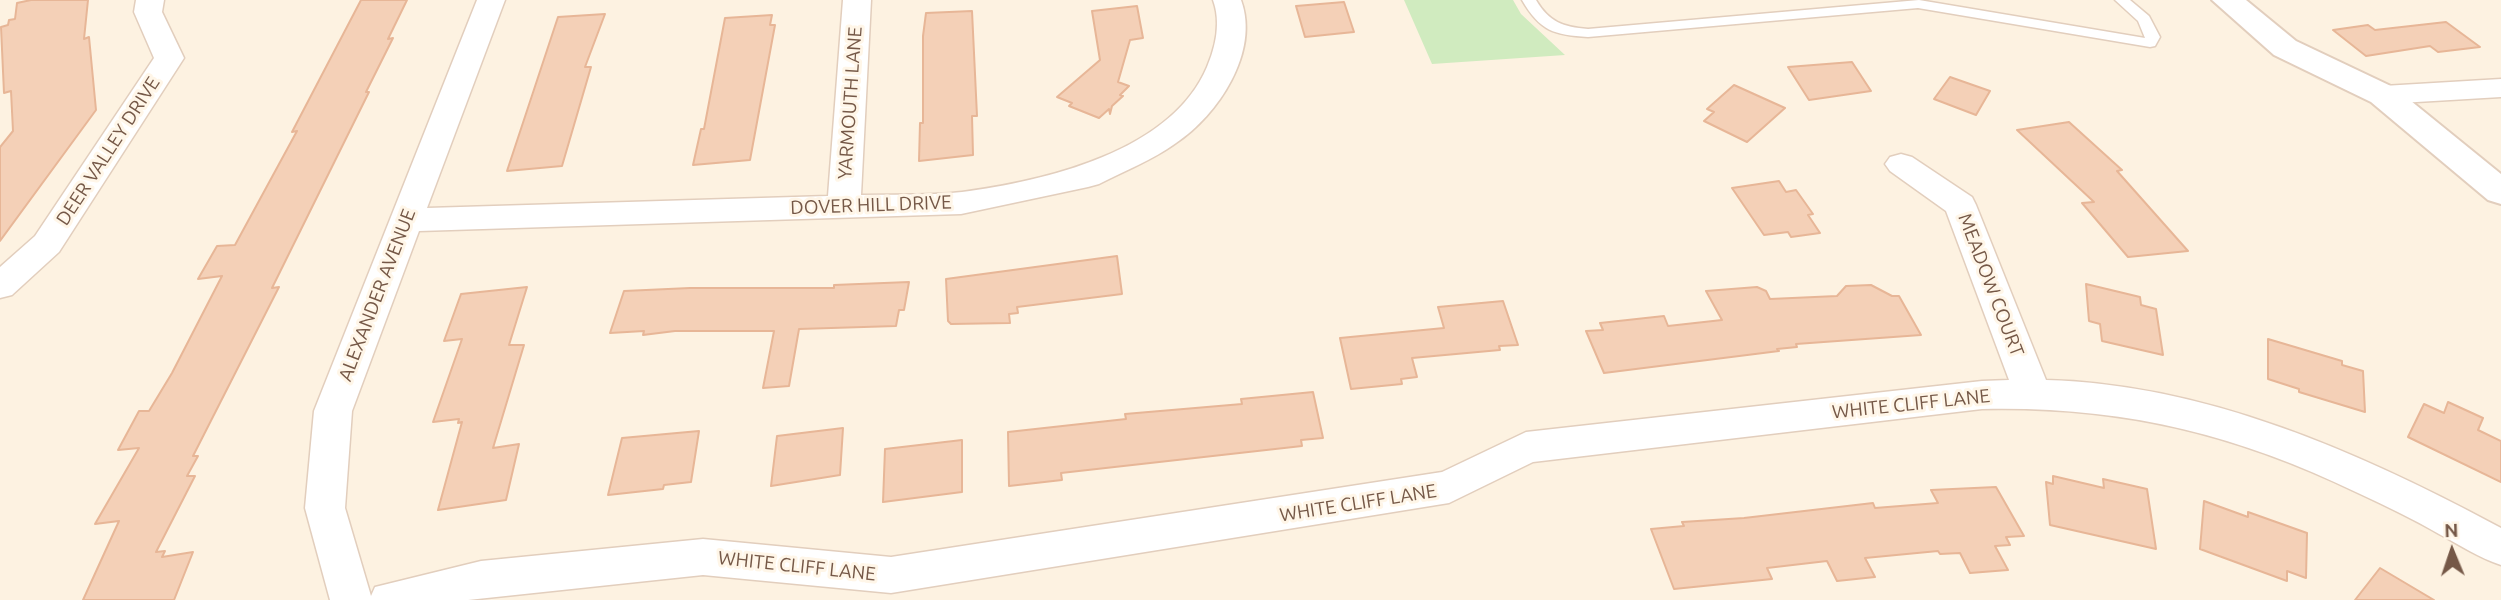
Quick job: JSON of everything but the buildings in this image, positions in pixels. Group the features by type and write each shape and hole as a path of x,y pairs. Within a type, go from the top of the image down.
{"street":[{"name":"DEER VALLEY DRIVE","path":"0,286 47,244 169,58 148,12 150,0"},
{"name":"ALEXANDER AVENUE","path":"351,600 325,508 333,411 491,0"},
{"name":"YARMOUTH LANE","path":"844,206 857,0"},
{"name":"DOVER HILL DRIVE","path":"405,220 961,203 1088,177 1166,135 1211,93 1230,47 1231,11 1227,0"},
{"path":"2227,0 2285,48 2383,95 2501,192"},
{"path":"2383,95 2501,88"},
{"name":"MEADOW COURT","path":"1900,164 1960,205 2033,394"},
{"name":"WHITE CLIFF LANE","path":"390,600 481,579 702,557 891,575 1449,487 1526,447 1982,395 2097,397 2157,408 2240,429 2322,459 2431,508 2501,548"}],"lane":[{"path":"1529,0 1542,23 1561,31 1588,33 1916,2 2150,43 2153,37 2144,19 2122,0"}],"green space":[{"path":"1404,0 1513,0 1521,14 1565,55 1432,64"}]}
